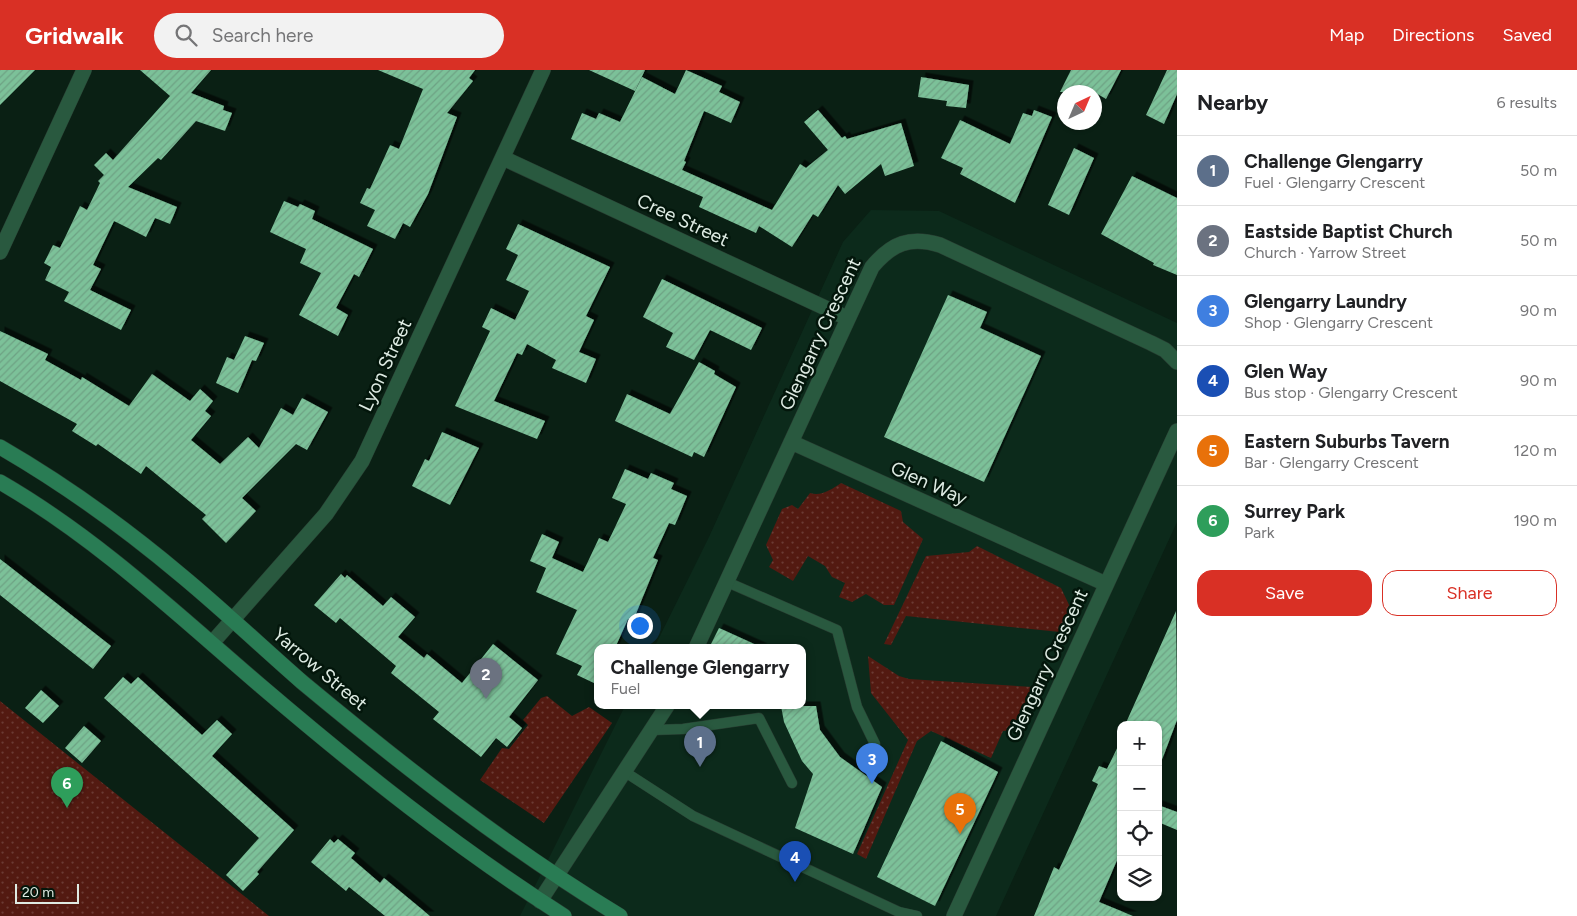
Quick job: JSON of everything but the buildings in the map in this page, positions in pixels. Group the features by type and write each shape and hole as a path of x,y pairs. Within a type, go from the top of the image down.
{"street":[{"path":"0,252 84,70"},
{"name":"Lyon Street","path":"212,643 326,514 362,461 543,70"},
{"name":"Cree Street","path":"502,158 847,318"},
{"name":"Glengarry Crescent","path":"698,644 847,318 872,267 881,256 908,241 924,240 940,245 1151,342 1165,350 1177,362"},
{"name":"Glengarry Crescent","path":"954,916 1177,431"},
{"name":"Glen Way","path":"791,442 1106,584"},
{"name":"Yarrow Street","path":"0,447 98,510 182,576 301,680 405,765 557,876 620,916"},
{"path":"0,482 85,538 365,773 473,854 564,916"},
{"path":"540,901 665,709"}],"lane":[{"path":"727,582 837,630 857,707 875,744"},
{"path":"653,730 683,729 759,718 792,783"},
{"path":"624,772 693,816 899,912 918,916"}],"shaded area":[{"path":"871,210 939,211 1177,323 1177,522 996,916 520,916 624,709 806,709 806,644 656,644 709,537 843,242"},
{"path":"841,483 901,511 903,522 923,539 894,605 884,605 866,594 852,602 839,597 845,583 832,577 825,566 808,556 793,581 769,567 773,560 766,545 782,509 792,505 798,509 810,493 822,493"},
{"path":"977,546 1061,588 1071,609 1060,632 906,616 891,645 884,644 926,556 969,552"},
{"path":"868,656 899,676 909,679 1033,687 1012,730 1003,731 991,758 931,731 917,741 866,859 857,854 908,740 871,693"},
{"path":"547,696 572,716 589,707 612,723 544,823 480,780 502,748 509,749 528,725 523,720 541,698"},
{"path":"0,701 269,916 0,916"}],"place":[{"name":"Eastside Baptist Church","path":"486,699"},
{"name":"Challenge Glengarry","path":"700,767"},
{"name":"Glengarry Laundry","path":"872,784"},
{"name":"Surrey Park","path":"67,808"},
{"name":"Eastern Suburbs Tavern","path":"960,834"},
{"name":"Glen Way","path":"795,882"}]}
